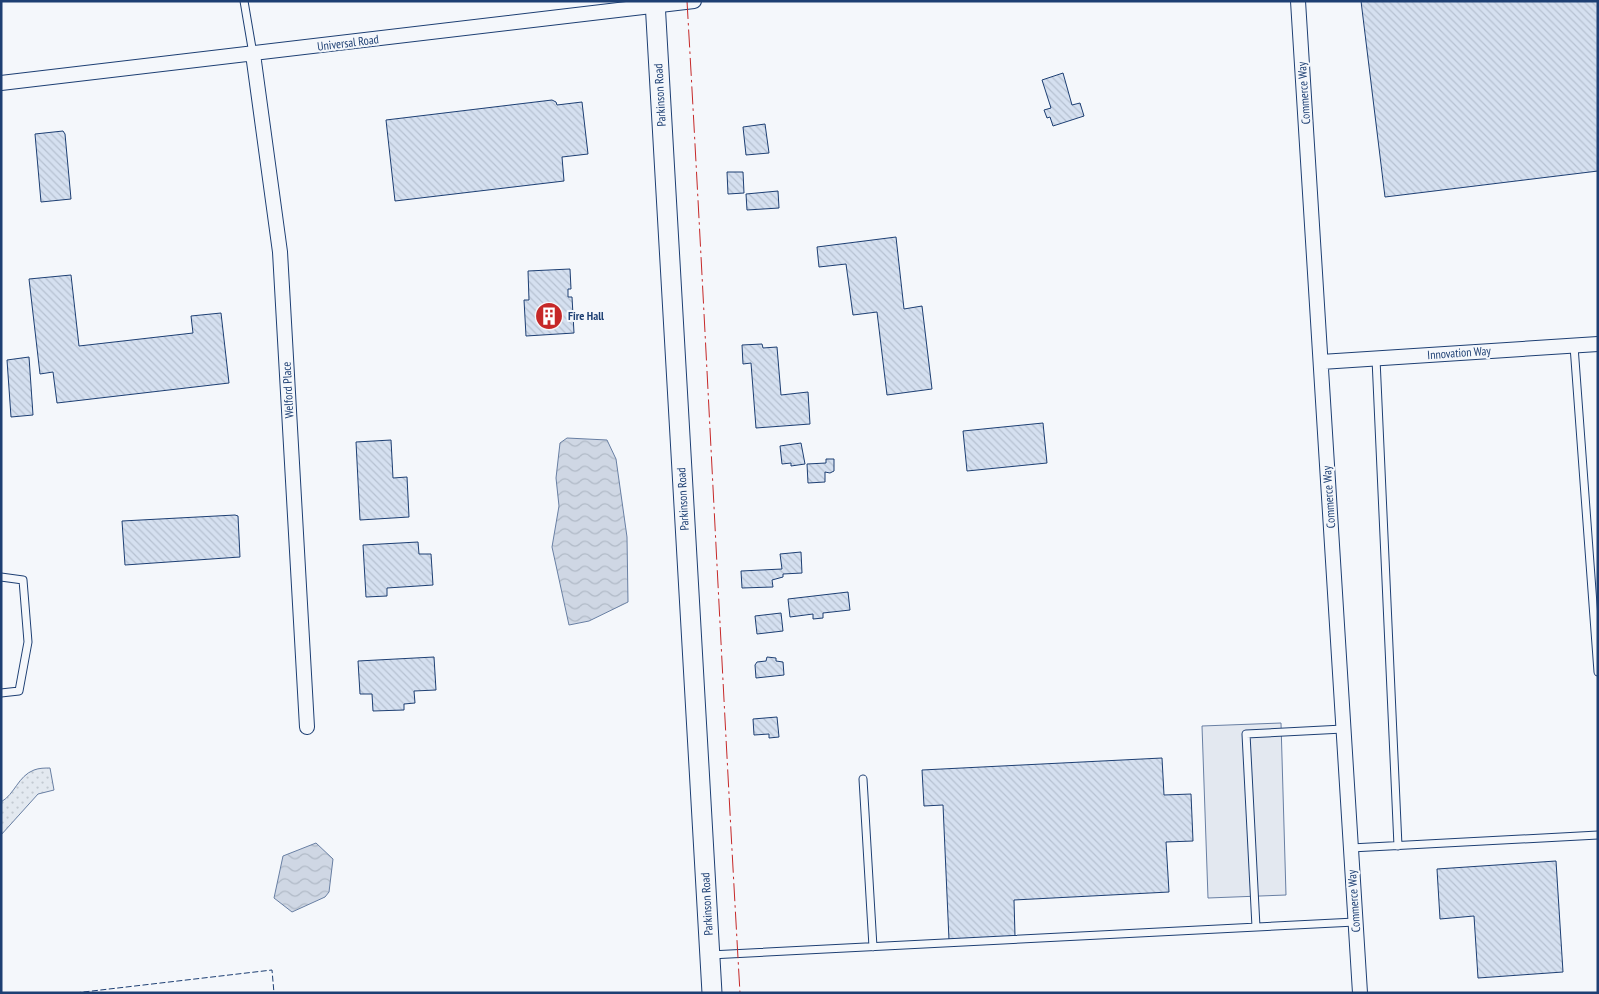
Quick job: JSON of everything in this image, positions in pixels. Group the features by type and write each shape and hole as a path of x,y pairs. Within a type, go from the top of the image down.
{"main road":[{"name":"Parkinson Road","path":"655,4 712,993"}],"street":[{"name":"Universal Road","path":"1,83 655,4 694,1"},
{"name":"Commerce Way","path":"1298,1 1360,993"},
{"name":"Welford Place","path":"253,54 280,252 307,727"},
{"name":"Innovation Way","path":"1321,362 1598,344"}],"lane":[{"path":"244,1 253,54"},
{"path":"1574,346 1598,672"},
{"path":"1376,358 1398,846"},
{"path":"1,576 23,580 28,642 19,691 1,693"},
{"path":"1256,927 1246,734 1343,729"},
{"path":"863,779 873,947"},
{"path":"1351,848 1598,835"},
{"path":"710,955 1355,922"}],"shaded area":[{"path":"1281,723 1286,895 1208,898 1202,726"},
{"path":"50,768 54,790 38,794 1,835 1,802 6,799 24,776 34,770"}],"water":[{"path":"567,438 607,440 616,459 627,537 628,602 589,621 569,625 552,547 559,506 556,478 560,443"},
{"path":"316,843 333,859 329,892 325,897 292,912 274,898 283,856"}],"building":[{"path":"1361,1 1598,1 1598,171 1385,197"},
{"path":"1063,73 1072,105 1080,103 1084,116 1053,126 1050,117 1047,118 1044,110 1051,108 1042,80"},
{"path":"552,100 557,105 582,102 588,154 562,157 564,181 395,201 386,120"},
{"path":"765,124 769,153 746,155 743,127"},
{"path":"63,131 65,134 71,199 41,202 35,134"},
{"path":"727,172 743,172 744,193 728,194"},
{"path":"778,191 779,208 747,210 746,194"},
{"path":"896,237 904,309 922,306 932,389 887,395 877,312 853,315 846,264 819,267 817,247"},
{"name":"Fire Hall","path":"570,269 571,289 568,289 568,297 572,297 574,333 526,336 524,300 529,300 528,271"},
{"path":"71,275 79,346 193,333 191,316 221,313 229,383 57,403 53,372 40,374 29,279"},
{"path":"762,344 763,348 777,347 781,395 808,392 810,424 756,428 751,363 743,364 742,345"},
{"path":"29,357 33,415 11,417 7,360"},
{"path":"1043,423 1047,463 967,471 963,431"},
{"path":"391,440 393,478 407,477 409,517 360,520 356,442"},
{"path":"801,443 805,464 791,466 791,463 782,464 780,446"},
{"path":"826,459 834,459 834,471 830,473 825,472 825,482 808,483 807,464 826,463"},
{"path":"238,516 240,557 125,565 122,521"},
{"path":"418,542 419,554 431,554 433,585 387,588 387,596 366,597 363,545"},
{"path":"801,552 802,573 783,574 783,577 772,580 773,587 742,588 741,571 782,569 780,554"},
{"path":"848,592 850,610 823,613 823,618 813,619 813,614 790,617 788,599"},
{"path":"781,613 783,631 757,634 755,616"},
{"path":"434,657 436,690 414,691 415,703 404,704 404,710 373,711 372,694 360,694 358,661"},
{"path":"767,657 776,658 776,661 783,662 784,675 756,678 755,665 757,662 766,661"},
{"path":"777,717 779,737 769,738 769,734 754,735 753,719"},
{"path":"1162,758 1164,795 1191,794 1193,841 1166,842 1169,892 1014,900 1015,936 949,940 943,805 924,806 922,770"},
{"path":"1556,861 1563,972 1478,978 1474,916 1440,919 1437,869"}],"fence":[{"path":"75,993 272,970 274,993"}],"power":[{"path":"687,1 740,993"}],"place":[{"name":"Fire Hall","path":"549,316"}]}
